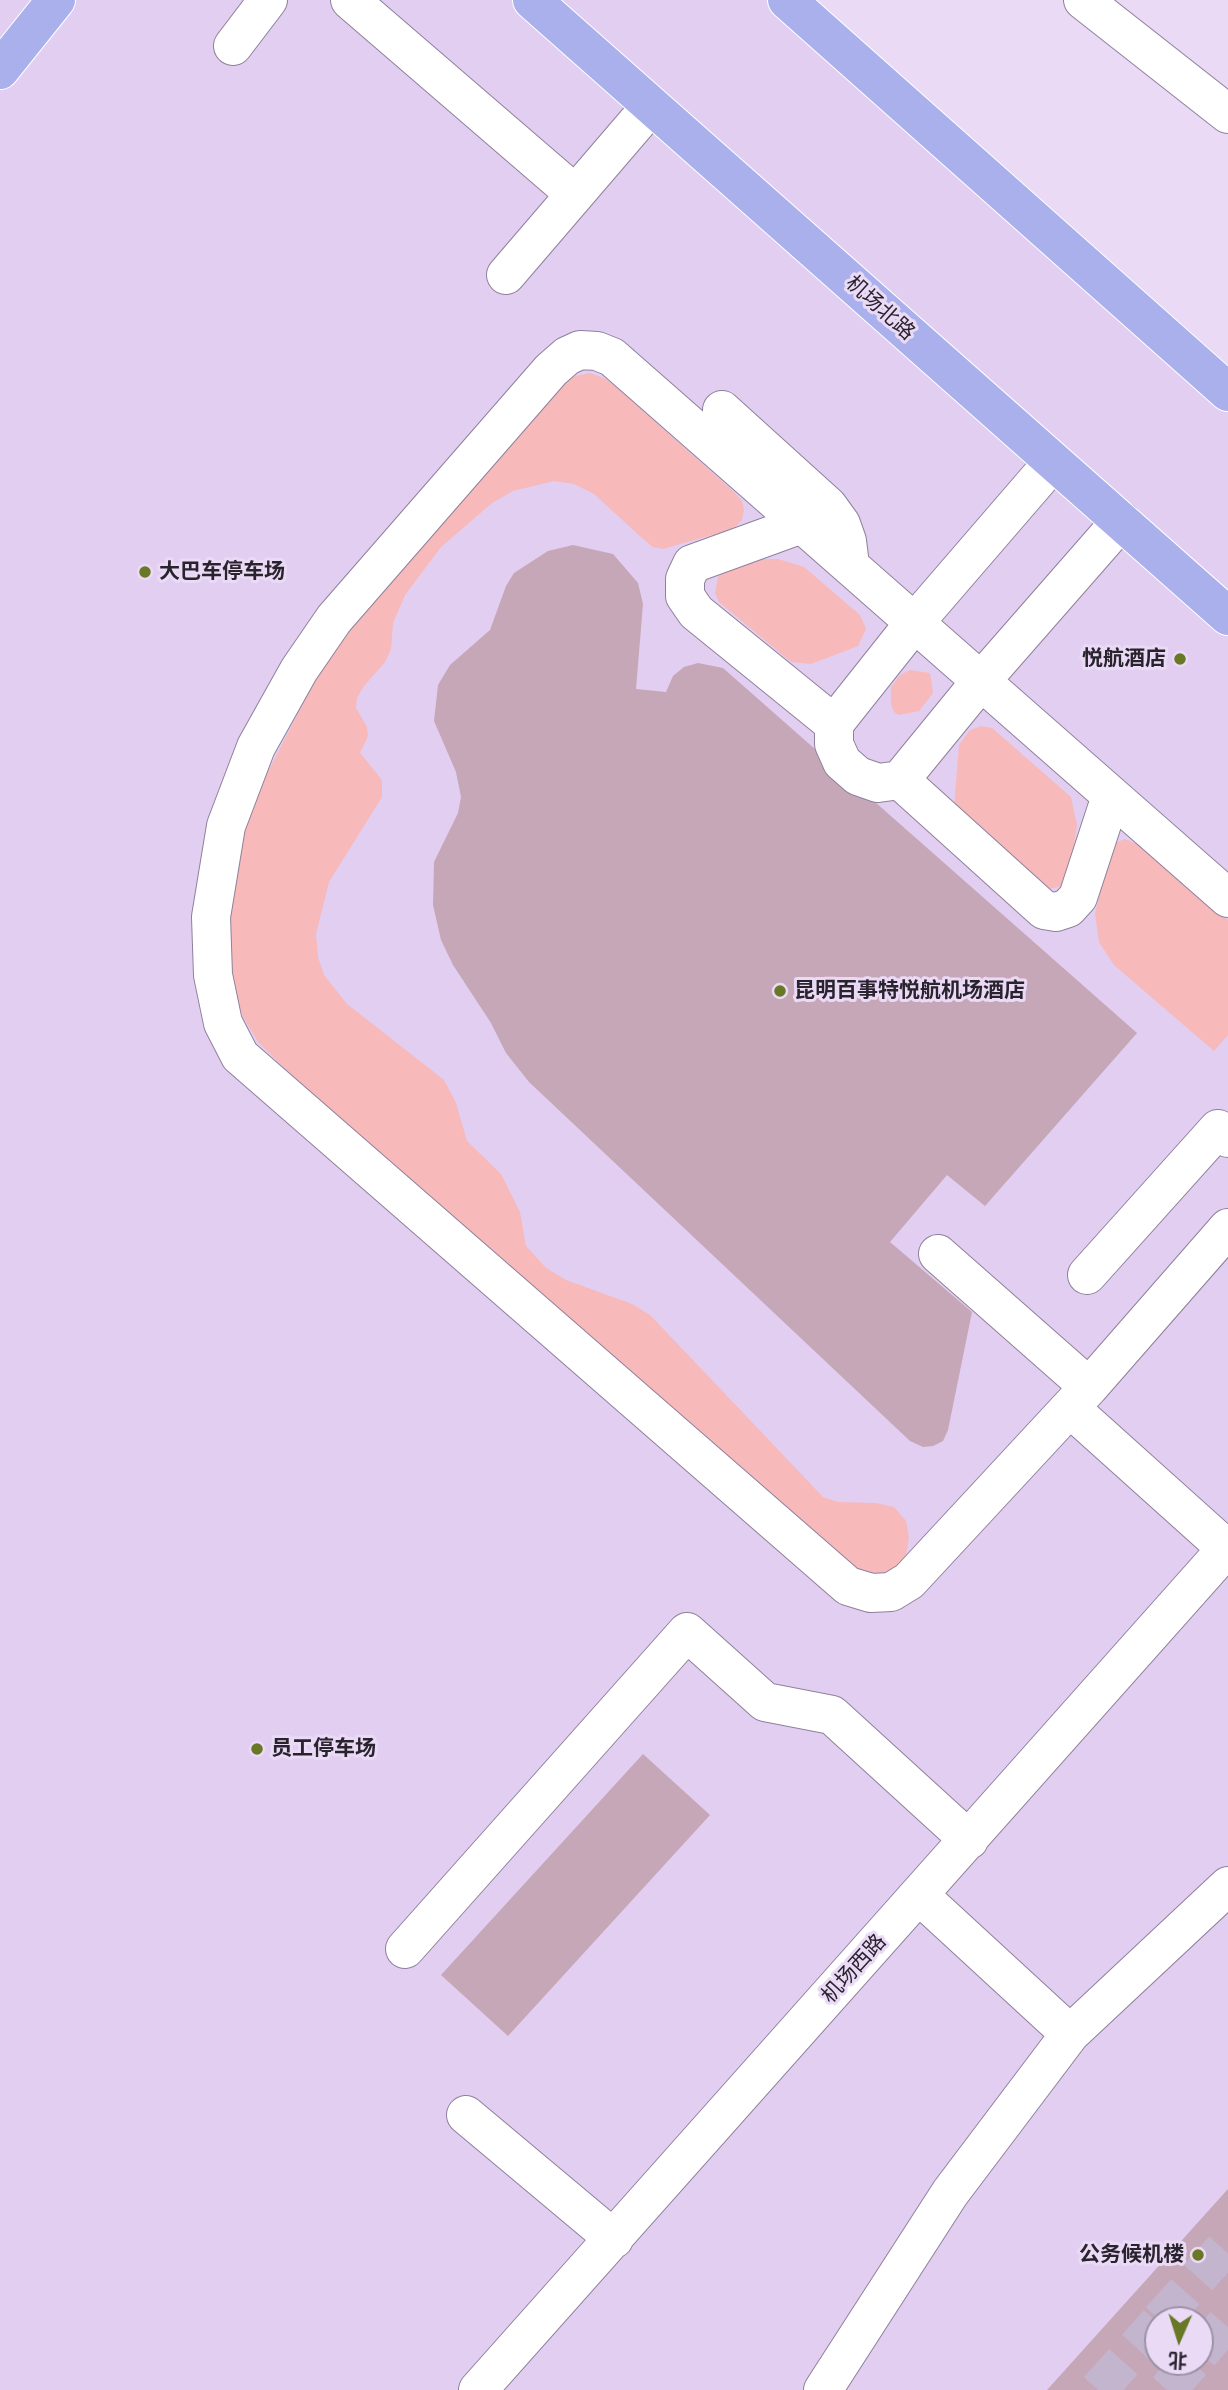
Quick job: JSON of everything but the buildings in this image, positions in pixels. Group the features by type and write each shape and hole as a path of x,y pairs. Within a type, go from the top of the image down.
{"main road":[{"path":"0,70 56,0"},
{"name":"机场北路","path":"532,0 1228,616"},
{"path":"788,0 1228,392"}],"street":[{"path":"233,46 268,0"},
{"path":"350,0 575,194"},
{"path":"1083,0 1228,114"},
{"path":"506,275 651,106"},
{"path":"1228,898 612,357 597,351 580,350 567,356 551,370 334,619 276,707 256,747 226,825 211,917 213,975 223,1023 240,1056 848,1586 871,1593 891,1592 909,1581 1080,1397 1228,1228"},
{"path":"722,410 828,506 841,524 848,541 850,565"},
{"path":"1053,462 915,622 834,724 834,744 842,762 858,776 878,783 900,780 981,681 1121,521"},
{"path":"802,524 692,564 685,579 685,596 696,612 834,724"},
{"path":"900,780 1044,910 1056,912 1068,908 1078,897 1111,796"},
{"path":"1087,1275 1218,1129 1228,1138"},
{"path":"938,1254 1227,1548"},
{"name":"机场西路","path":"478,2390 1227,1548"},
{"path":"405,1949 687,1632 765,1702 832,1714 968,1840"},
{"path":"823,2390 848,2372 950,2193 1070,2034 1228,1886"},
{"path":"919,1895 1070,2034"},
{"path":"466,2115 614,2239"}],"shaded area":[{"path":"0,0 797,0 1228,388 1228,2390 0,2390"},
{"path":"590,373 615,386 734,492 742,501 742,520 733,529 663,549 653,547 594,494 574,484 554,481 513,491 492,503 441,547 405,595 393,623 391,649 385,662 357,698 356,708 367,727 368,736 360,753 382,780 382,797 329,882 316,934 318,957 324,975 347,1004 444,1080 456,1103 467,1141 501,1174 520,1212 526,1246 546,1268 566,1280 632,1304 650,1315 823,1497 838,1502 876,1503 894,1507 906,1521 909,1537 906,1555 897,1568 881,1573 864,1572 847,1566 284,1068 258,1042 243,1017 231,984 227,938 235,858 253,801 317,676 352,628 562,384 575,376"},
{"path":"763,559 778,559 804,567 860,615 866,629 858,646 811,664 791,662 719,602 715,593 718,577 726,571"},
{"path":"910,670 930,673 933,693 919,711 899,715 894,712 891,704 891,687 900,675"},
{"path":"981,726 992,728 1071,797 1077,825 1070,872 1062,886 1045,890 954,808 959,745 970,730"},
{"path":"1125,839 1144,847 1228,920 1228,1035 1214,1051 1114,965 1099,942 1095,914 1109,855 1115,843"}],"tunnel":[{"path":"1173,2306 1228,2244"},
{"path":"1214,2337 1228,2321"},
{"path":"1098,2390 1144,2339"},
{"path":"1167,2390 1180,2376"}],"place":[{"name":"大巴车停车场","path":"145,572"},
{"name":"悦航酒店","path":"1180,659"},
{"name":"昆明百事特悦航机场酒店","path":"780,991"},
{"name":"员工停车场","path":"257,1749"},
{"name":"公务候机楼","path":"1198,2255"}]}
